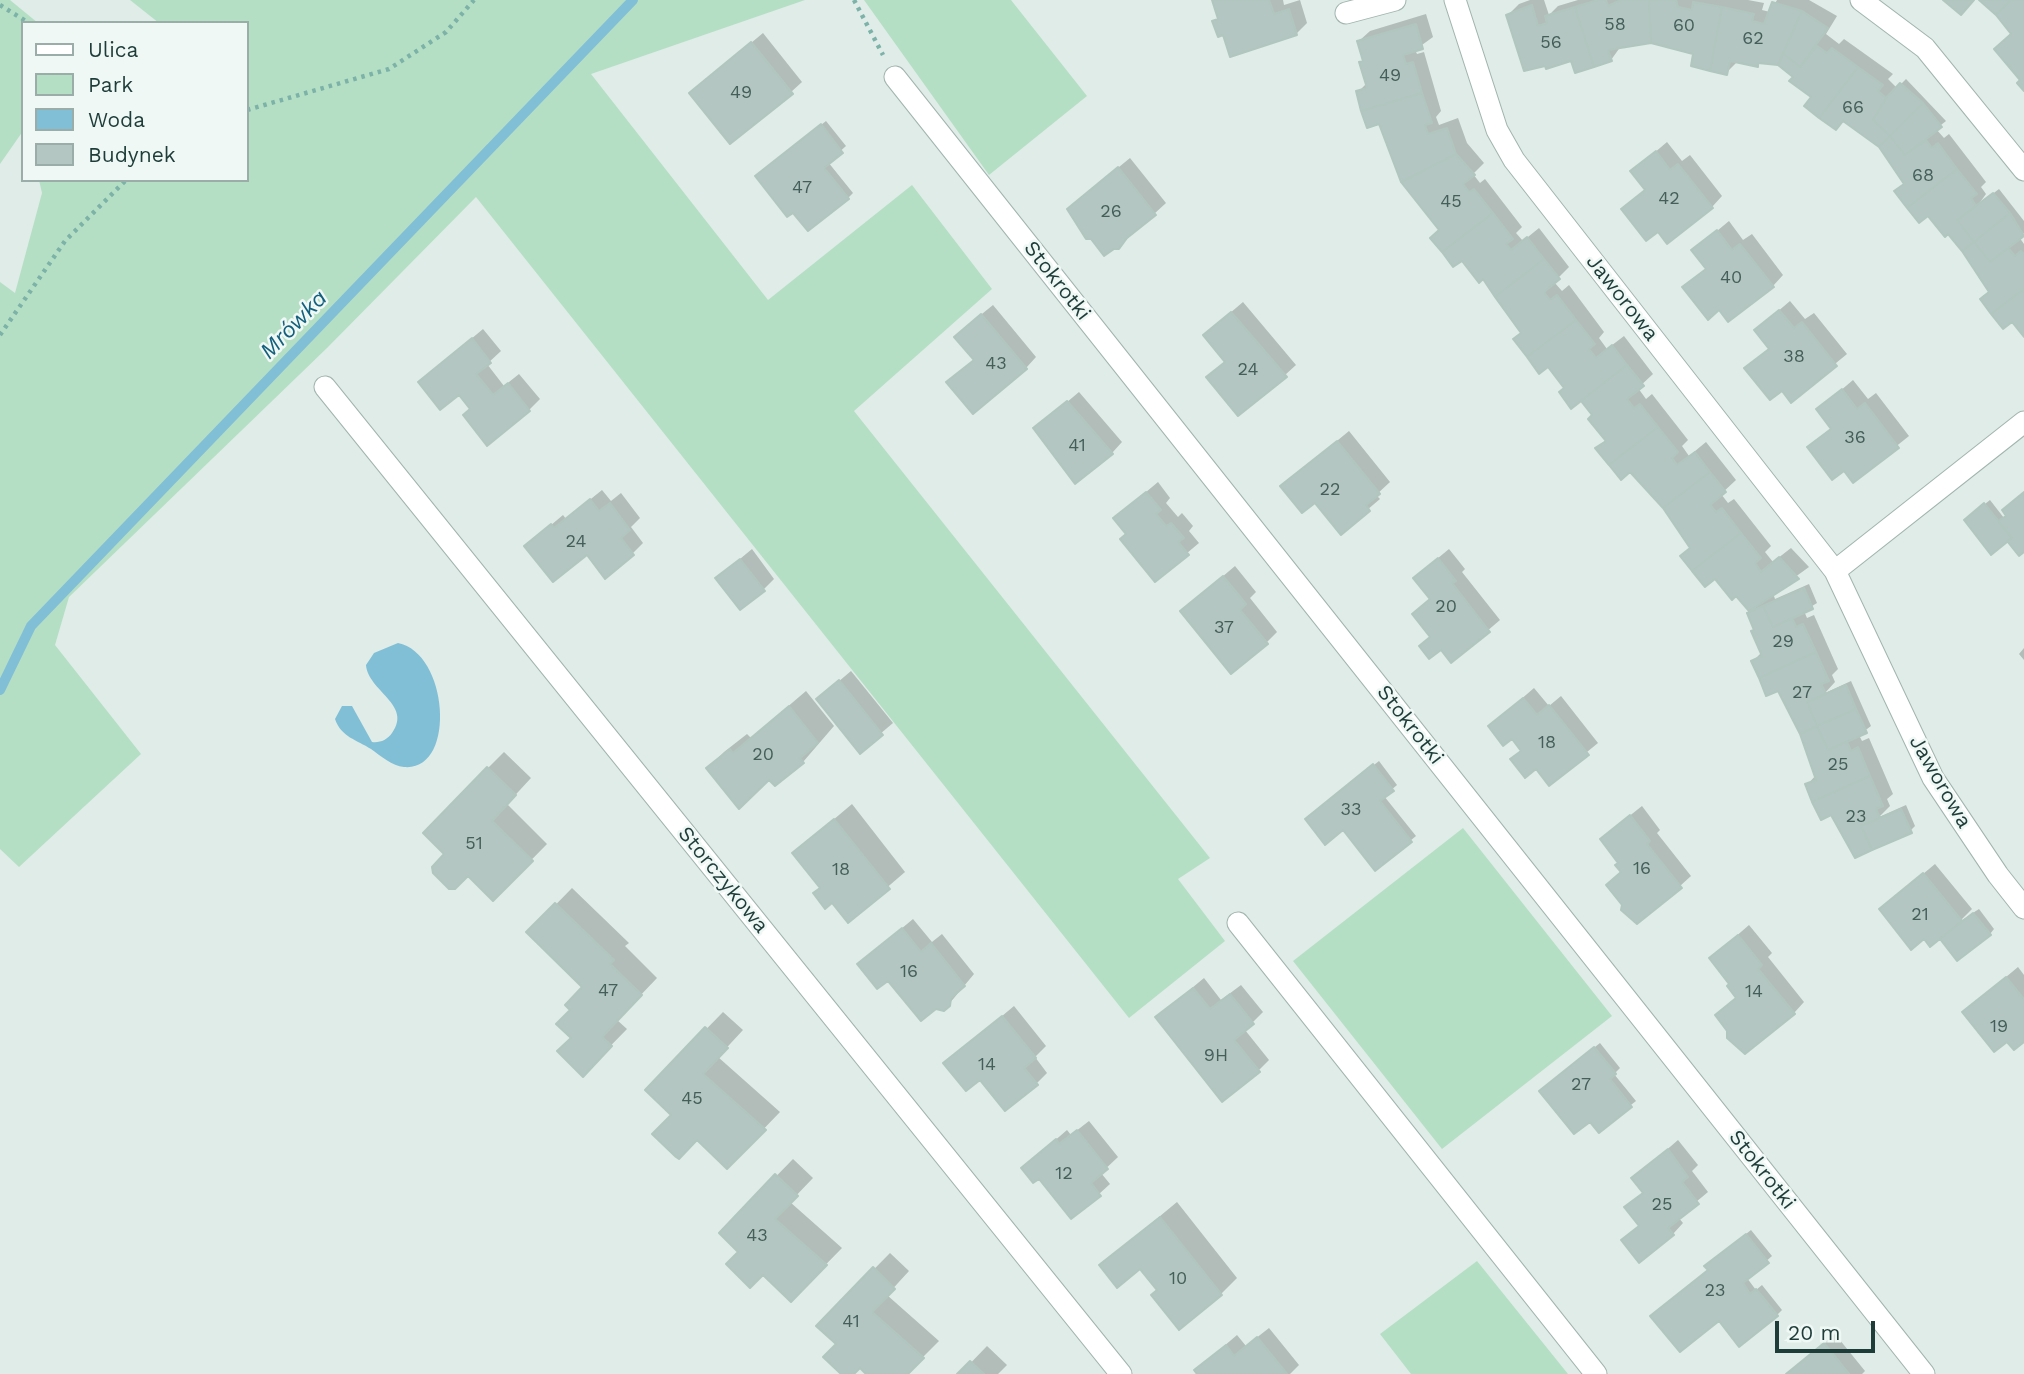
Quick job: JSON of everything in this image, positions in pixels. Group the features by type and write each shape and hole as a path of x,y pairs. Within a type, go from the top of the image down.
{"street":[{"path":"1346,13 1395,0"},
{"name":"Jaworowa","path":"1455,0 1497,130 1514,160 1835,571 1933,778 1998,875 2024,908"},
{"path":"1861,0 1925,48 2024,170"},
{"name":"Stokrotki","path":"895,77 1924,1374"},
{"name":"Storczykowa","path":"325,387 1121,1374"},
{"path":"1835,571 2024,422"},
{"path":"1238,923 1596,1374"}],"path":[{"path":"248,110 389,69 446,32 474,0"},
{"path":"854,0 895,77"},
{"path":"0,5 26,21"},
{"path":"0,335 65,241 125,182"}],"green space":[{"path":"0,0 10,0 36,21 21,21 21,134 0,164"},
{"path":"130,0 805,0 591,74 768,300 912,185 992,289 854,411 1210,858 1178,879 1225,941 1129,1018 476,197 327,348 69,597 55,645 141,754 19,867 0,849 0,282 15,293 42,193 39,182 248,182 248,21 156,21"},
{"path":"864,0 1011,0 1087,96 989,175"},
{"path":"1463,828 1612,1016 1442,1149 1293,961"},
{"path":"1477,1261 1568,1374 1411,1374 1380,1334"}],"water":[{"path":"398,643 415,651 428,667 436,688 440,711 439,733 433,751 421,764 404,767 391,763 350,737 341,730 335,719 342,706 352,706 372,742 378,742 390,735 397,723 397,714 394,706 374,683 366,665 374,653"}],"building":[{"path":"1212,0 1269,0 1274,14 1289,9 1297,35 1230,57 1223,35 1218,37 1212,21 1218,19"},
{"path":"1606,0 1608,6 1621,0 1649,0 1651,43 1608,50 1612,61 1594,67 1575,7"},
{"path":"1649,0 1676,0 1678,7 1692,10 1693,2 1722,7 1710,71 1691,66 1693,54 1651,43"},
{"path":"1943,0 1974,0 1961,15"},
{"path":"1979,0 2011,0 1996,15"},
{"path":"2011,0 2024,0 2024,91 2017,83 2020,80 1994,49 2011,34 1996,15"},
{"path":"1772,2 1802,11 1778,65 1758,63 1758,67 1730,61 1727,75 1710,71 1722,7 1754,14 1752,21 1764,24"},
{"path":"1532,5 1538,26 1547,23 1545,16 1575,7 1594,67 1575,73 1571,61 1546,69 1545,66 1524,71 1506,15"},
{"path":"1802,11 1828,28 1800,67 1783,53"},
{"path":"1416,24 1423,49 1403,55 1406,64 1413,62 1422,93 1361,111 1356,91 1367,88 1359,62 1363,61 1357,41"},
{"path":"751,42 793,94 730,144 689,93"},
{"path":"1817,46 1827,53 1832,48 1858,67 1819,118 1804,106 1811,97 1789,81 1793,77 1778,65 1783,53 1800,67"},
{"path":"1858,67 1883,85 1878,91 1886,98 1873,120 1890,136 1879,147 1843,121 1836,130 1819,118"},
{"path":"1900,83 1923,103 1890,136 1873,120 1886,98"},
{"path":"1422,93 1432,123 1425,125 1428,134 1447,128 1456,154 1401,182 1379,124 1367,128 1361,111"},
{"path":"1923,103 1942,127 1905,155 1890,136"},
{"path":"821,124 843,153 824,168 849,199 808,231 793,213 787,217 755,176"},
{"path":"1890,136 1905,155 1926,140 1932,148 1938,143 1957,169 1907,208 1894,191 1904,184 1879,147"},
{"path":"1656,151 1670,170 1678,164 1713,208 1667,244 1658,232 1646,241 1621,209 1645,190 1630,171"},
{"path":"1456,154 1475,175 1463,184 1469,192 1474,189 1493,213 1442,252 1430,238 1439,230 1401,182"},
{"path":"1118,167 1156,215 1127,238 1119,249 1114,249 1104,256 1091,239 1086,239 1067,209"},
{"path":"1957,169 1977,194 1971,198 1976,206 1957,220 1974,242 1962,251 1948,234 1945,237 1928,216 1919,223 1907,208"},
{"path":"1993,193 2010,213 1974,242 1957,220"},
{"path":"1493,213 1513,239 1506,244 1511,250 1527,237 1544,259 1495,297 1483,279 1479,283 1462,261 1453,267 1442,252"},
{"path":"2010,213 2024,236 1990,262 1974,242"},
{"path":"1717,230 1732,250 1740,244 1774,287 1728,322 1719,310 1708,320 1682,287 1706,269 1691,250"},
{"path":"1974,242 1990,262 2008,248 2015,256 2021,251 2024,254 2024,289 1991,314 1980,299 1989,292 1962,251"},
{"path":"1544,259 1560,279 1544,292 1550,300 1557,295 1576,320 1527,357 1513,339 1521,333 1495,297"},
{"path":"2024,289 2024,337 2012,322 2003,329 1991,314"},
{"path":"1779,310 1794,328 1802,322 1837,366 1791,403 1782,391 1770,400 1744,368 1769,349 1754,330"},
{"path":"1231,312 1287,377 1238,416 1206,377 1225,362 1203,335"},
{"path":"981,314 1027,369 973,414 946,382 974,360 954,337"},
{"path":"1576,320 1595,344 1589,349 1596,358 1612,345 1627,365 1571,409 1559,392 1564,388 1548,367 1539,374 1527,357"},
{"path":"472,338 491,363 476,374 493,395 508,383 530,411 487,446 463,415 470,409 459,395 440,410 418,382"},
{"path":"1627,365 1644,386 1627,399 1634,408 1640,404 1658,427 1609,465 1595,448 1606,441 1588,419 1592,415 1581,401"},
{"path":"1842,389 1857,409 1865,403 1899,448 1853,483 1844,471 1832,480 1807,447 1831,429 1816,409"},
{"path":"1067,401 1113,454 1075,484 1033,428"},
{"path":"1658,427 1678,452 1672,458 1677,465 1695,452 1710,472 1663,508 1630,472 1621,480 1609,465"},
{"path":"1337,441 1380,494 1366,505 1370,511 1341,535 1315,503 1302,513 1280,486"},
{"path":"1710,472 1726,492 1710,505 1716,512 1722,508 1741,533 1692,571 1680,556 1690,548 1663,508"},
{"path":"1146,492 1161,510 1156,514 1166,526 1171,523 1184,538 1178,542 1189,555 1155,582 1120,539 1126,534 1113,518"},
{"path":"2024,492 2024,552 2019,556 2007,541 2012,538 1998,521 2006,516 2002,510"},
{"path":"590,499 599,511 610,503 630,530 621,538 634,555 605,579 587,555 553,582 524,546 551,524 554,528"},
{"path":"1984,503 2012,538 1991,555 1964,520"},
{"path":"1741,533 1761,558 1755,563 1761,572 1779,557 1799,579 1749,611 1736,596 1732,600 1715,579 1705,587 1692,571"},
{"path":"1438,558 1456,581 1452,583 1490,632 1451,663 1441,650 1429,659 1419,646 1430,637 1412,614 1430,599 1413,578"},
{"path":"740,559 765,591 740,610 715,578"},
{"path":"1223,576 1246,604 1240,610 1268,644 1231,674 1180,611"},
{"path":"1804,588 1813,609 1773,627 1763,606"},
{"path":"1763,606 1773,627 1792,618 1796,627 1803,624 1816,652 1759,678 1751,661 1762,656 1751,631 1754,630 1747,613"},
{"path":"1816,652 1829,681 1821,684 1826,694 1807,702 1817,726 1800,734 1778,691 1766,696 1759,678"},
{"path":"839,680 883,735 860,754 816,699"},
{"path":"1846,685 1856,709 1817,726 1807,702"},
{"path":"1523,698 1537,715 1549,705 1589,755 1549,786 1536,769 1525,778 1510,759 1521,751 1512,739 1503,746 1488,726"},
{"path":"789,706 818,743 800,758 804,763 775,786 769,780 739,809 706,768 730,749 733,753"},
{"path":"1856,709 1867,733 1828,750 1817,726"},
{"path":"1817,726 1828,750 1847,742 1851,751 1858,747 1870,776 1812,802 1805,784 1816,780 1800,734"},
{"path":"1373,764 1394,791 1380,801 1412,842 1375,871 1343,830 1325,845 1305,819"},
{"path":"487,767 516,795 492,821 533,861 493,901 468,876 455,889 449,889 433,873 432,867 444,854 423,833"},
{"path":"1870,776 1883,806 1876,809 1880,818 1861,826 1872,850 1855,858 1831,815 1821,820 1812,802"},
{"path":"1901,809 1912,833 1872,850 1861,826"},
{"path":"1630,815 1650,841 1647,844 1682,888 1637,924 1621,910 1622,905 1606,885 1621,872 1615,865 1618,863 1600,839"},
{"path":"834,819 890,889 848,923 832,903 825,909 813,893 820,888 792,853"},
{"path":"1923,873 1962,921 1930,947 1924,939 1911,950 1879,909"},
{"path":"555,903 614,960 610,964 642,995 602,1037 612,1046 583,1077 557,1051 571,1038 556,1024 570,1010 565,1005 582,987 526,932"},
{"path":"1973,913 1991,935 1957,961 1940,939"},
{"path":"902,928 921,952 931,943 965,986 951,998 950,1006 944,1011 936,1009 921,1021 888,981 877,989 857,964"},
{"path":"1738,935 1762,965 1758,969 1795,1014 1745,1054 1727,1038 1727,1031 1715,1015 1736,998 1709,958"},
{"path":"2006,977 2024,999 2024,1042 2014,1050 2007,1042 1994,1052 1962,1012"},
{"path":"1193,988 1210,1009 1230,994 1254,1024 1234,1040 1260,1072 1222,1102 1155,1017"},
{"path":"1002,1016 1036,1058 1024,1068 1038,1085 1005,1111 980,1080 966,1091 943,1063"},
{"path":"705,1027 728,1048 703,1074 766,1130 727,1169 697,1140 679,1159 652,1134 671,1115 645,1090"},
{"path":"1594,1047 1616,1074 1610,1079 1632,1107 1599,1133 1590,1122 1574,1134 1539,1091"},
{"path":"1077,1130 1108,1169 1091,1183 1101,1196 1071,1219 1039,1179 1033,1183 1021,1168 1056,1139 1059,1144"},
{"path":"1668,1149 1688,1177 1682,1182 1699,1204 1668,1228 1674,1235 1639,1263 1621,1240 1639,1226 1624,1207 1643,1193 1631,1178"},
{"path":"775,1174 798,1196 775,1219 827,1265 791,1302 763,1275 750,1288 726,1264 738,1252 719,1233"},
{"path":"1160,1217 1222,1295 1179,1330 1151,1295 1157,1290 1140,1269 1117,1288 1099,1265"},
{"path":"1746,1234 1769,1263 1743,1283 1750,1294 1756,1289 1778,1316 1739,1347 1719,1321 1680,1352 1650,1316 1708,1270 1704,1266"},
{"path":"873,1267 895,1289 872,1312 924,1358 908,1374 866,1374 860,1368 854,1374 841,1374 823,1357 836,1344 816,1326"},
{"path":"1257,1337 1287,1374 1197,1374 1194,1370 1226,1345 1234,1356"},
{"path":"1824,1343 1849,1374 1786,1374"},
{"path":"970,1361 984,1374 957,1374"}],"waterway":[{"name":"Mrówka","path":"0,690 31,626 633,0"}]}
